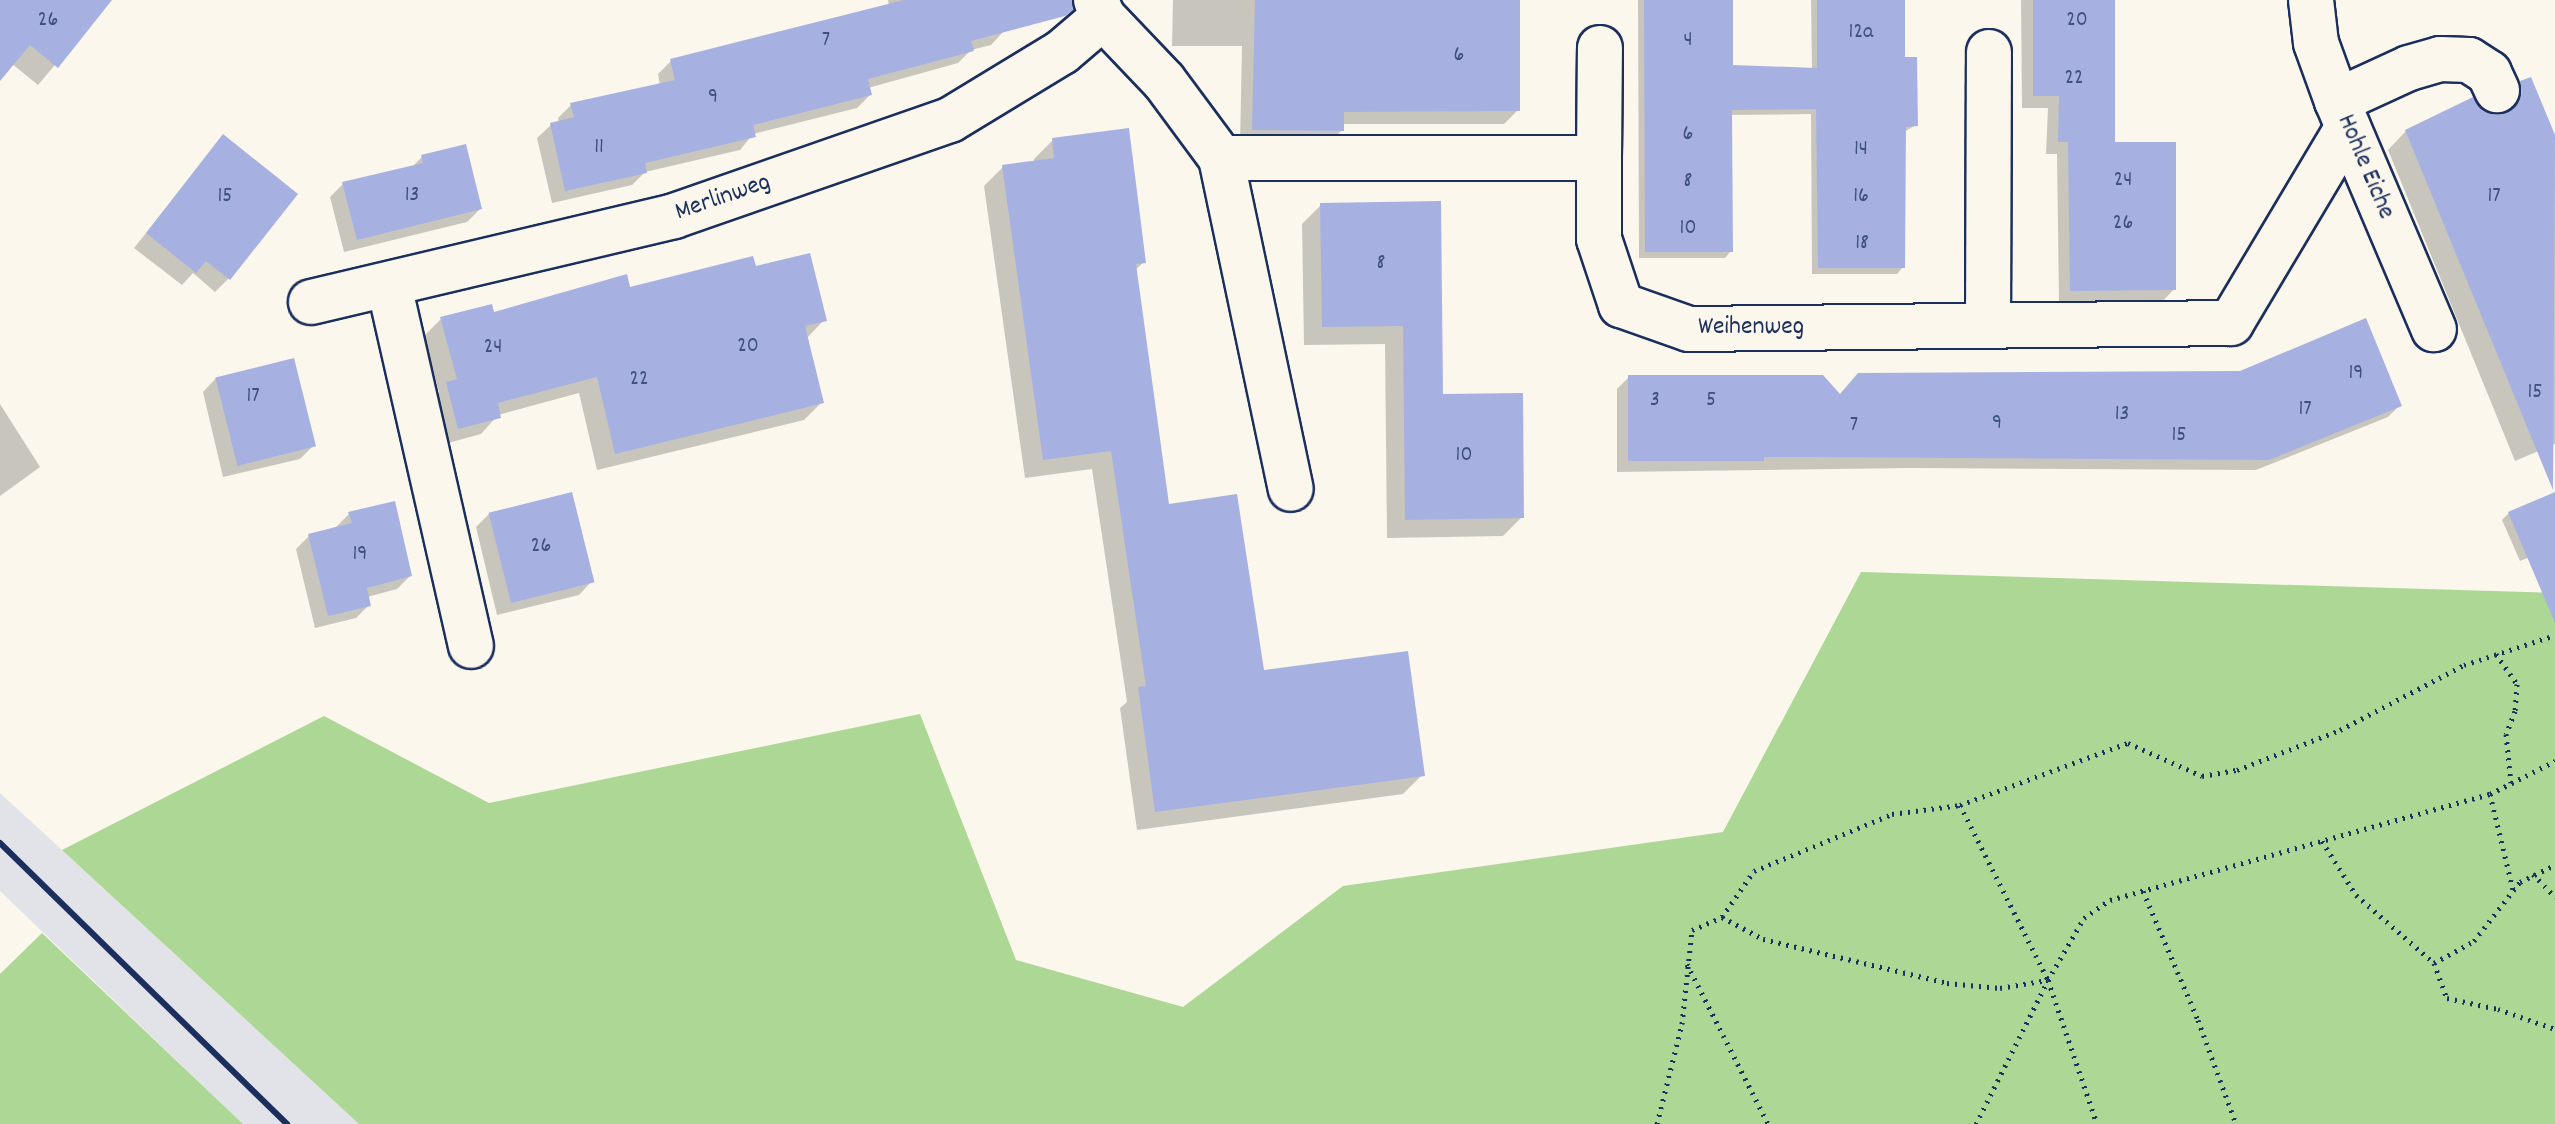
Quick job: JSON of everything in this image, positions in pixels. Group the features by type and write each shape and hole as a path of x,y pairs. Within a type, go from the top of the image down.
{"street":[{"name":"Hohle Eiche","path":"2311,0 2316,43 2434,329"},
{"name":"Merlinweg","path":"311,302 674,216 950,120 1062,52 1100,8 1164,81 1221,158 1291,489"},
{"name":"Weihenweg","path":"1600,48 1599,239 1621,305 1689,329 2231,323 2343,114"},
{"path":"1988,326 1989,52"},
{"path":"2343,114 2409,68 2440,59 2469,60 2489,73 2497,90"},
{"path":"1221,158 1599,158"},
{"path":"389,285 471,646"}],"path":[{"path":"1657,1124 1682,1024 1686,963 1692,930 1722,917 1754,871 1892,814 1960,805 2128,743 2202,776 2237,770 2340,730 2464,665 2555,635"},
{"path":"2496,654 2517,684 2515,711 2506,734 2511,783"},
{"path":"1976,1124 2048,980 2084,918 2110,900 2490,794 2555,761"},
{"path":"2490,794 2513,891"},
{"path":"1960,805 2048,980 2097,1124"},
{"path":"2322,841 2356,895 2434,963 2447,998 2498,1009 2555,1029"},
{"path":"2434,963 2474,941 2513,891 2533,874 2555,865"},
{"path":"2533,874 2555,897"},
{"path":"2143,891 2198,1020 2236,1124"},
{"path":"1722,917 1763,939 1947,983 2000,988 2048,980"},
{"path":"1686,963 1768,1124"}],"shaded area":[{"path":"0,793 359,1124 243,1124 0,891"}],"green space":[{"path":"1861,572 2555,593 2555,1124 359,1124 62,850 324,716 489,803 920,714 1016,960 1183,1007 1343,886 1723,832"},
{"path":"42,933 243,1124 0,1124 0,974"}],"building":[{"path":"0,0 112,0 58,68 30,45 0,81"},
{"path":"904,0 1072,0 1073,10 1065,16 971,41 974,51 868,79 872,95 753,125 756,137 645,163 647,173 565,191 550,123 574,117 570,103 675,80 670,59"},
{"path":"1255,0 1520,0 1520,111 1344,112 1344,131 1252,130"},
{"path":"1644,0 1733,0 1733,65 1817,68 1817,0 1905,0 1905,57 1917,57 1918,126 1906,127 1905,268 1818,268 1816,109 1732,110 1733,252 1645,252"},
{"path":"2033,0 2115,0 2115,142 2176,142 2176,290 2070,291 2068,142 2058,142 2059,96 2033,96"},
{"path":"2531,77 2555,135 2553,490 2405,130 2473,97 2483,111 2496,115 2507,113 2518,104 2522,93 2520,81"},
{"path":"1129,128 1146,263 1136,264 1169,504 1237,494 1264,670 1408,651 1425,776 1155,812 1138,687 1146,686 1111,451 1043,460 1002,165 1054,158 1052,138"},
{"path":"223,134 298,194 230,280 206,261 196,273 146,233"},
{"path":"466,144 482,209 357,240 342,182 423,163 421,155"},
{"path":"1441,201 1443,394 1523,393 1524,518 1405,520 1403,326 1322,327 1320,203"},
{"path":"810,253 827,321 805,326 824,403 615,454 597,377 498,403 501,418 458,429 446,382 457,379 440,317 492,304 494,312 627,274 630,287 753,256 756,266"},
{"path":"2366,318 2402,406 2269,460 1764,457 1764,461 1628,461 1628,375 1823,375 1840,394 1858,373 2240,371"},
{"path":"294,358 316,446 237,466 215,378"},
{"path":"572,492 594,582 511,603 489,513"},
{"path":"2555,492 2555,623 2508,512"},
{"path":"395,501 412,576 367,588 371,606 328,616 308,534 352,523 348,512"}],"railway":[{"path":"0,843 287,1124"}]}
